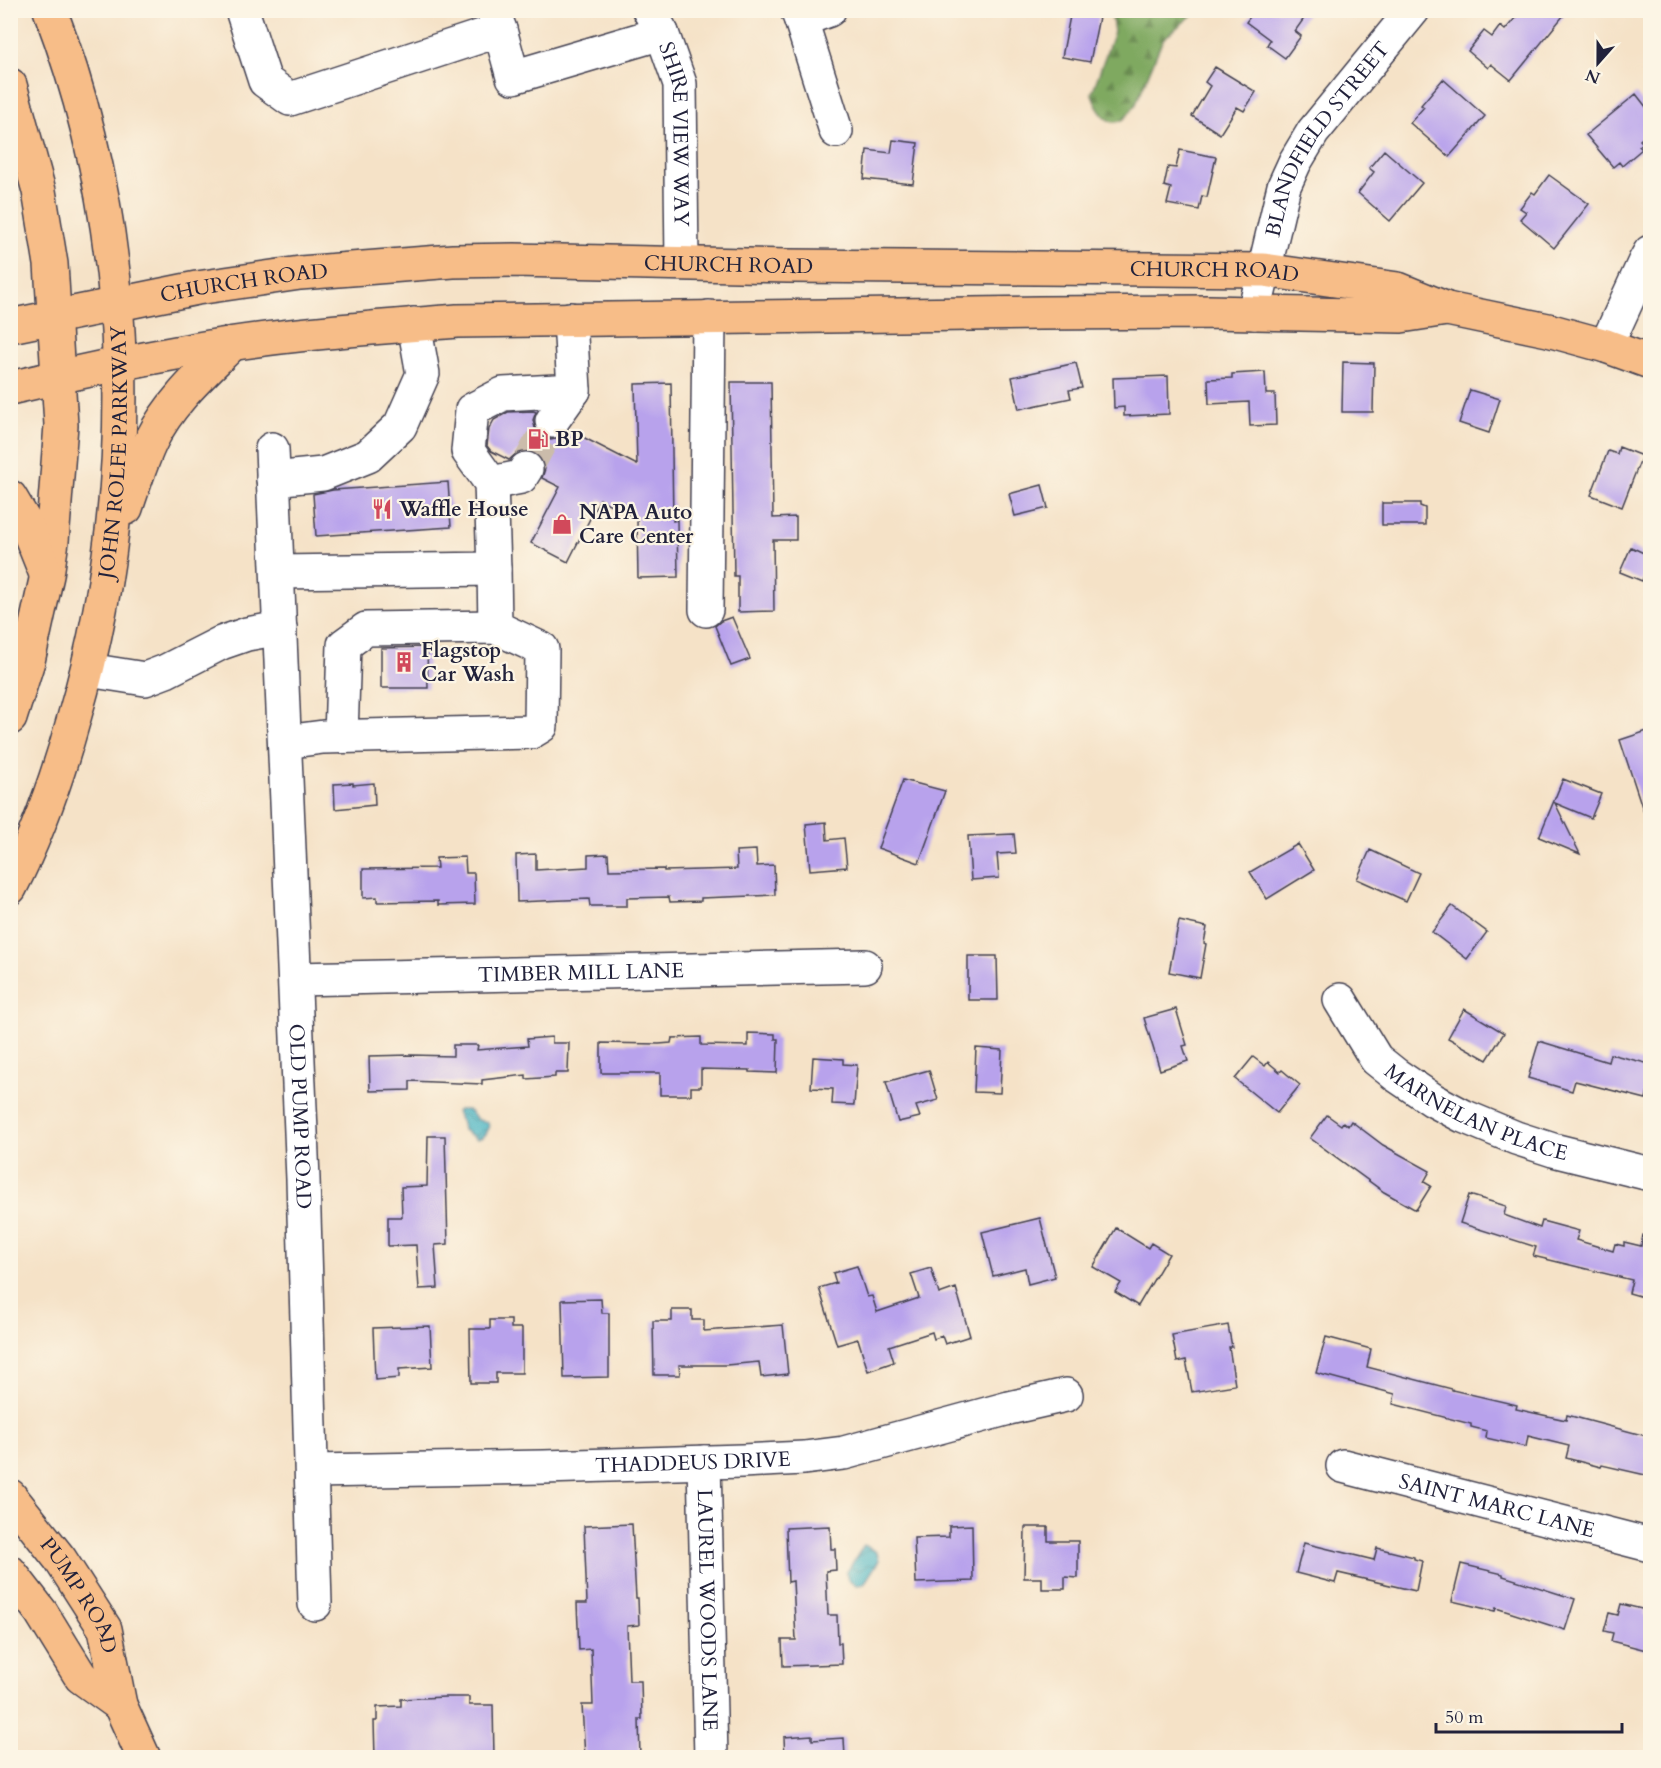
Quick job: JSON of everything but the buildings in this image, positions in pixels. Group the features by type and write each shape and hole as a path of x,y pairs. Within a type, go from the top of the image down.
{"main road":[{"name":"JOHN ROLFE PARKWAY","path":"10,888 47,804 88,670 100,618 112,546 119,462 120,364 109,242 100,188 77,93 50,10"},
{"path":"10,85 39,191 51,264 61,425 47,576 28,661 10,718"},
{"name":"CHURCH ROAD","path":"10,326 231,283 300,273 453,261 1264,270 1398,289 1447,309 1548,330 1606,346 1650,362"},
{"name":"CHURCH ROAD","path":"10,388 59,376 232,344 368,328 457,321 1050,313 1401,316 1447,309"},
{"path":"112,546 153,436 190,387 232,344"},
{"path":"10,497 26,524 47,576"},
{"name":"PUMP ROAD","path":"10,1496 60,1559 105,1629 120,1705 144,1758"},
{"name":"PUMP ROAD","path":"10,1572 41,1612 81,1677 120,1705"}],"street":[{"path":"242,10 266,81 290,99 496,20 513,77 655,22"},
{"name":"BLANDFIELD STREET","path":"1254,313 1284,186 1295,162 1312,132 1413,10"},
{"path":"809,14 836,130"},
{"name":"SHIRE VIEW WAY","path":"655,22 680,84 682,263"},
{"path":"1606,346 1650,252"},
{"path":"706,610 709,317"},
{"path":"552,421 574,390 570,319"},
{"name":"OLD PUMP ROAD","path":"315,1604 296,979 273,464 323,474 368,456 400,426 423,374 414,324"},
{"path":"495,627 491,483 468,451 472,410 502,394 574,390"},
{"path":"491,483 521,477 526,469"},
{"path":"278,572 494,569"},
{"path":"285,742 341,736 531,732 541,726 542,649 495,627 366,629 344,645 341,736"},
{"path":"88,670 146,679 221,643 247,634 280,628"},
{"name":"TIMBER MILL LANE","path":"296,979 865,966"},
{"name":"MARNELAN PLACE","path":"1340,1000 1376,1059 1432,1100 1463,1116 1516,1138 1553,1150 1650,1174"},
{"name":"THADDEUS DRIVE","path":"312,1471 795,1458 844,1453 1009,1408 1066,1395"},
{"name":"LAUREL WOODS LANE","path":"704,1462 711,1758"},
{"name":"SAINT MARC LANE","path":"1343,1466 1650,1545"}],"green space":[{"path":"1111,11 1197,11 1163,39 1135,106 1123,120 1113,122 1105,118 1099,110 1092,93 1114,32"}],"water":[{"path":"468,1110 478,1120 488,1122 487,1133 477,1139 463,1130 456,1112"},
{"path":"864,1545 877,1552 879,1560 864,1584 857,1585 848,1580 846,1573"}],"tunnel":[{"path":"526,469 552,421"}],"place":[{"name":"BP","path":"538,439"},
{"name":"Waffle House","path":"382,509"},
{"name":"NAPA Auto Care Center","path":"562,524"},
{"name":"Flagstop Car Wash","path":"404,662"}]}
